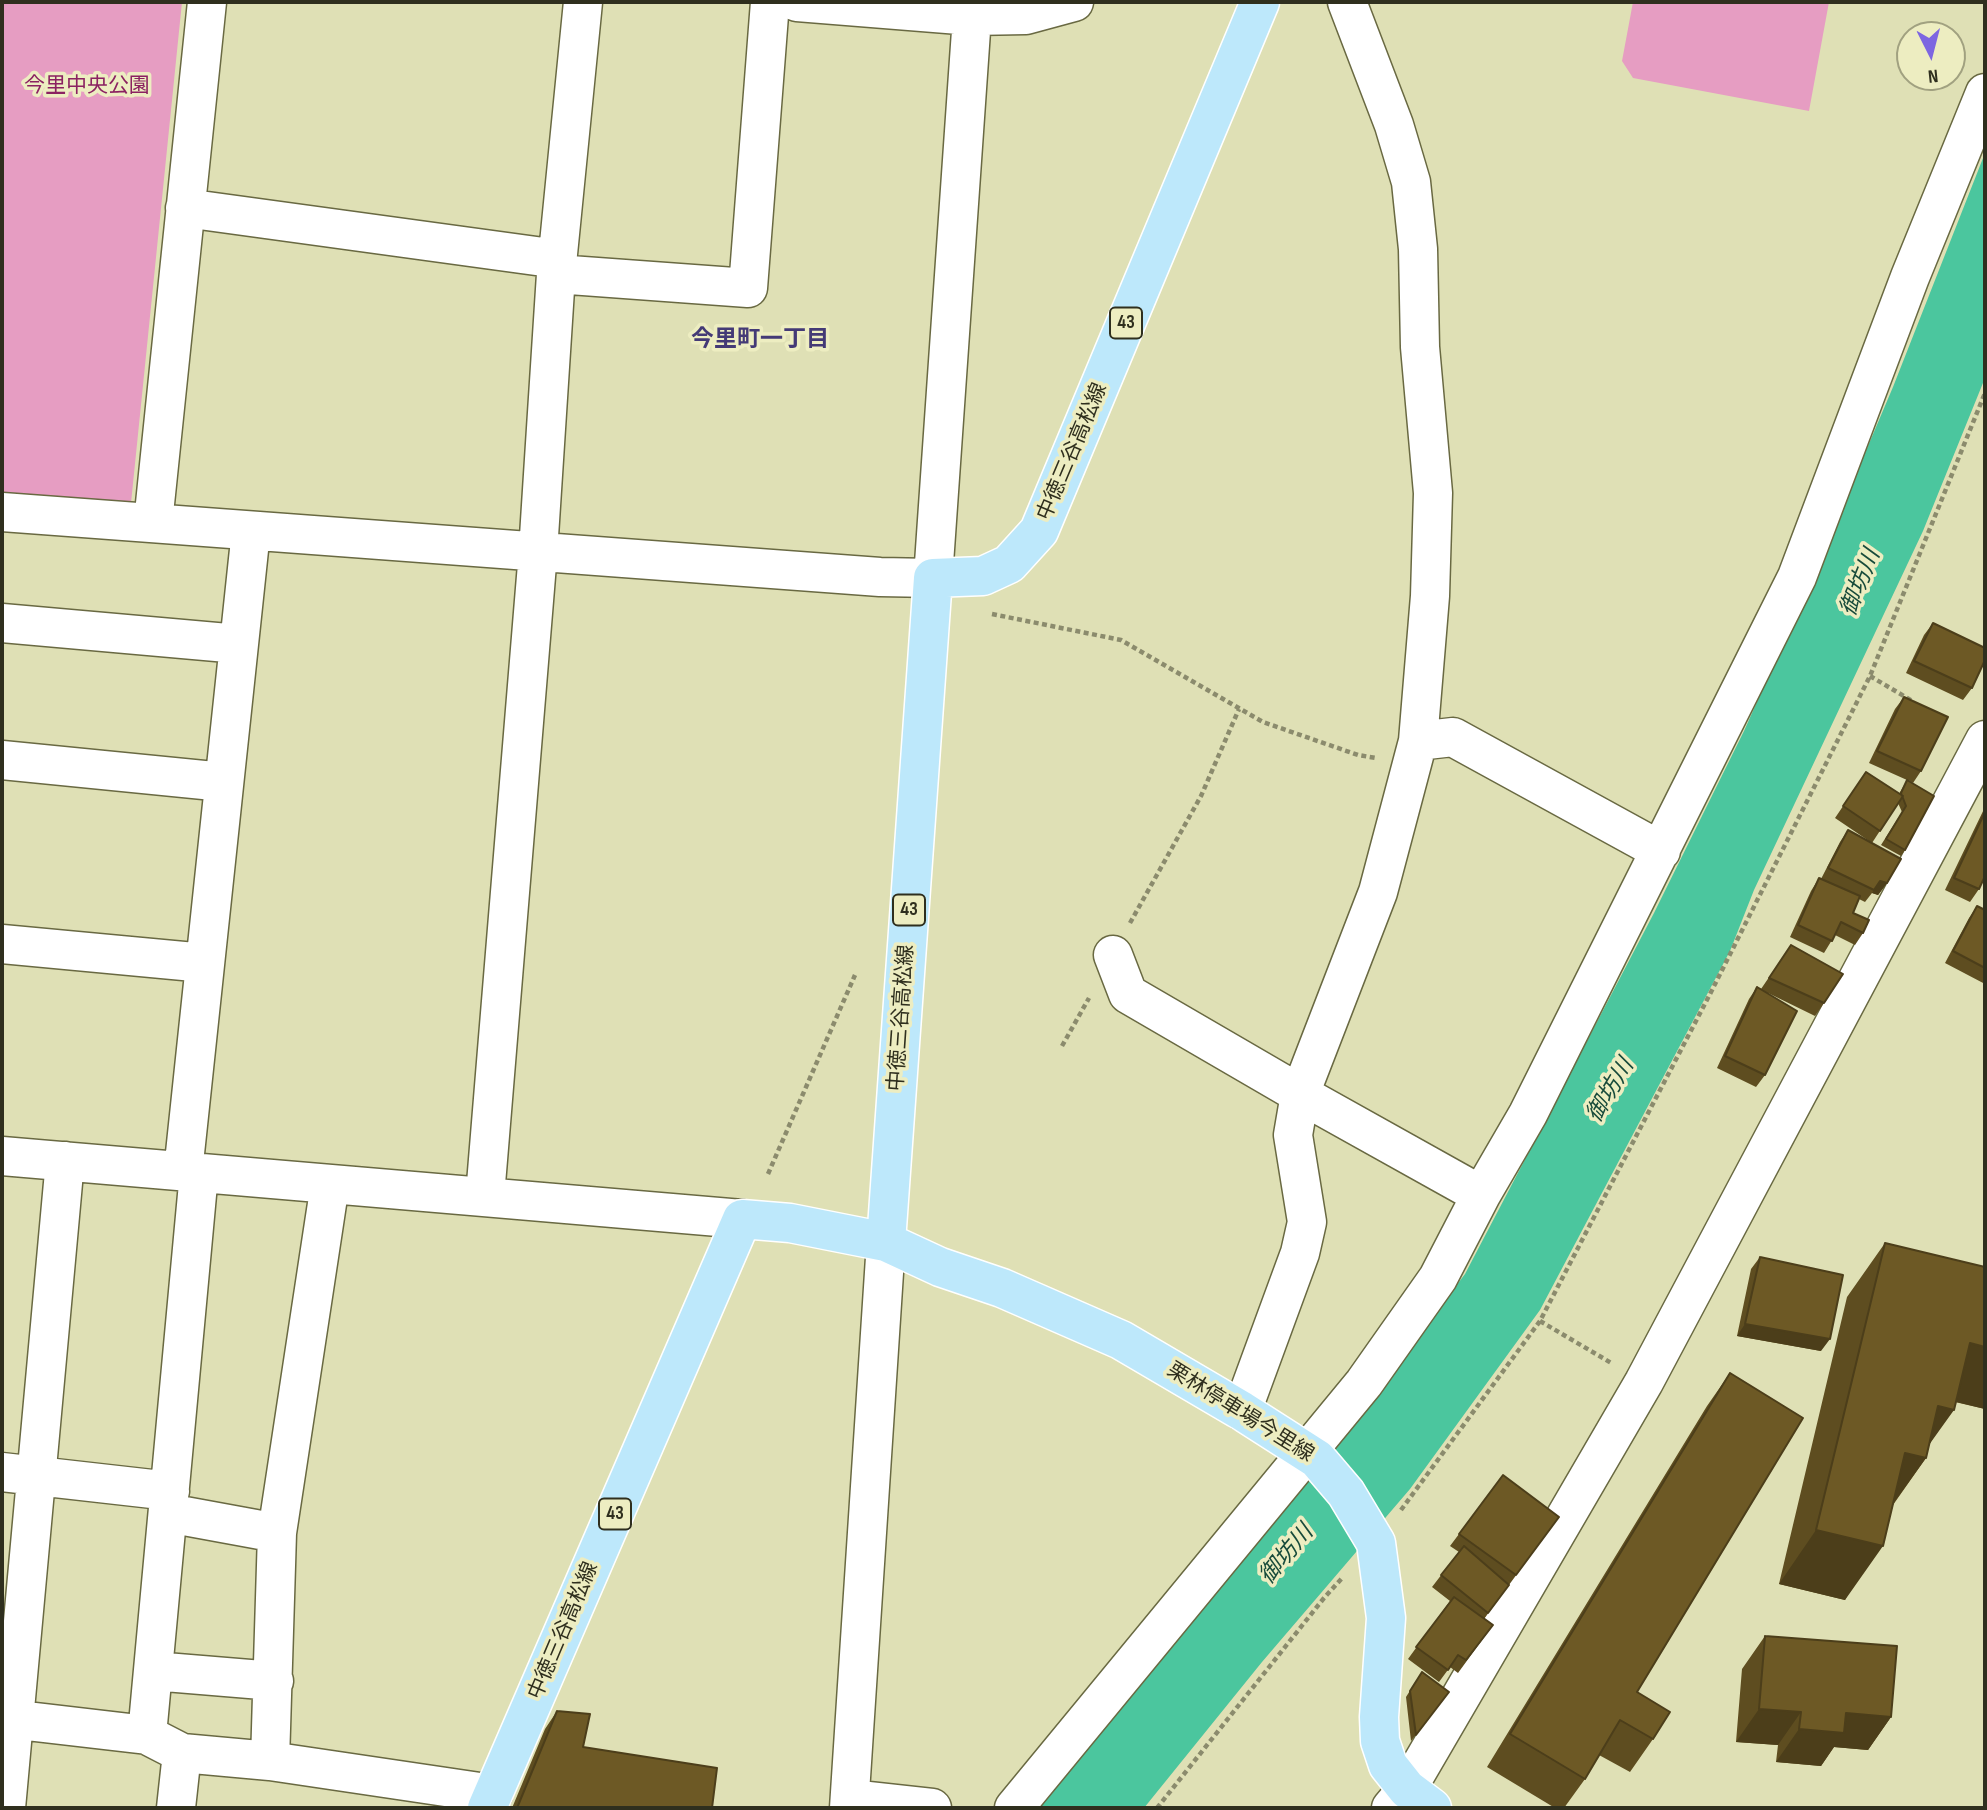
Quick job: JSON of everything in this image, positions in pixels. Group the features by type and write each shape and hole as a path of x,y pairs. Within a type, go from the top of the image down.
{"main road":[{"name":"中徳三谷高松線","path":"886,1242 933,578 983,576 1009,564 1039,531 1260,2"},
{"name":"中徳三谷高松線","path":"490,1801 742,1219"},
{"path":"742,1219 790,1223 886,1242"},
{"name":"栗林停車場今里線","path":"886,1242 940,1267 1002,1288 1121,1340 1242,1411 1312,1456 1346,1493 1372,1536 1386,1618 1379,1717 1380,1741 1388,1765 1410,1802"}],"street":[{"path":"153,523 206,2"},
{"path":"485,1196 538,552 557,266 583,2"},
{"path":"185,208 557,266 748,288 770,2"},
{"path":"797,2 973,9 1026,15 1073,2"},
{"path":"1242,1411 1300,1253 1307,1222 1293,1135 1300,1094 1378,892 1415,753 1430,596 1433,493 1420,347 1418,249 1411,182 1394,125 1347,2"},
{"path":"2,512 867,576 933,578 973,9"},
{"path":"1014,1808 1312,1456 1438,1278 1481,1195 1528,1114 1797,577 1910,277 1985,93"},
{"path":"147,1735 169,1502 205,964 251,531"},
{"path":"2,623 239,644"},
{"path":"1415,753 1453,737 1661,851"},
{"path":"1410,1802 1973,793 1985,740"},
{"path":"2,761 224,782"},
{"path":"2,944 205,964"},
{"path":"1113,955 1128,994 1481,1195"},
{"path":"2,1156 742,1219"},
{"path":"6,1808 19,1474 65,1161"},
{"path":"271,1761 277,1533 330,1184"},
{"path":"886,1242 850,1804 932,1808"},
{"path":"19,1474 169,1502 277,1533"},
{"path":"153,1671 274,1681"},
{"path":"8,1719 147,1735 182,1754 271,1761 490,1801"},
{"path":"176,1808 182,1754"}],"path":[{"path":"1157,1808 1372,1536 1451,1445 1540,1321 1710,994 1870,676 1985,393"},
{"path":"981,612 1121,640 1263,722 1358,755 1415,753"},
{"path":"1870,676 1915,703"},
{"path":"1201,796 1239,709"},
{"path":"768,1174 855,975"},
{"path":"1540,1321 1644,1382"}],"green space":[{"name":"今里中央公園","path":"2,2 182,2 131,503 2,493"},
{"path":"1633,2 1829,2 1809,111 1633,78 1622,61"}],"water":[{"name":"御坊川","path":"1985,153 1985,378 1923,531 1754,890 1730,951 1540,1310 1410,1489 1262,1662 1144,1808 1034,1808 1345,1433 1465,1274 1654,913 1744,731 1893,387"}],"building":[{"path":"1933,623 1985,648 1985,660 1972,688 1914,661"},
{"path":"1904,697 1948,717 1921,771 1877,751"},
{"path":"1866,772 1903,796 1880,831 1843,806"},
{"path":"1907,780 1934,796 1905,850 1886,839 1906,806 1901,793"},
{"path":"1985,812 1985,876 1979,889 1954,878"},
{"path":"1848,830 1901,859 1887,883 1880,881 1874,890 1828,868"},
{"path":"1819,878 1860,896 1853,913 1869,920 1863,933 1841,922 1832,941 1798,925"},
{"path":"1977,906 1985,910 1985,968 1953,951"},
{"path":"1791,945 1843,974 1824,1003 1769,978"},
{"path":"1757,987 1797,1011 1765,1075 1725,1056"},
{"path":"1885,1243 1985,1267 1985,1347 1970,1343 1954,1410 1938,1406 1926,1458 1905,1453 1883,1546 1816,1530"},
{"path":"1760,1257 1843,1275 1830,1339 1745,1324"},
{"path":"1730,1373 1803,1418 1637,1692 1670,1712 1653,1739 1620,1720 1585,1779 1510,1734"},
{"path":"1503,1475 1559,1517 1516,1575 1459,1534"},
{"path":"1464,1546 1509,1585 1488,1613 1441,1575"},
{"path":"1454,1597 1493,1625 1466,1660 1458,1655 1448,1670 1416,1647"},
{"path":"1765,1636 1897,1646 1891,1717 1846,1713 1844,1733 1799,1729 1801,1712 1759,1709"},
{"path":"1422,1672 1449,1692 1416,1735 1410,1691"},
{"path":"557,1711 590,1714 583,1747 717,1768 712,1808 517,1808"}],"district":[{"name":"今里町一丁目","path":"760,340"}]}
